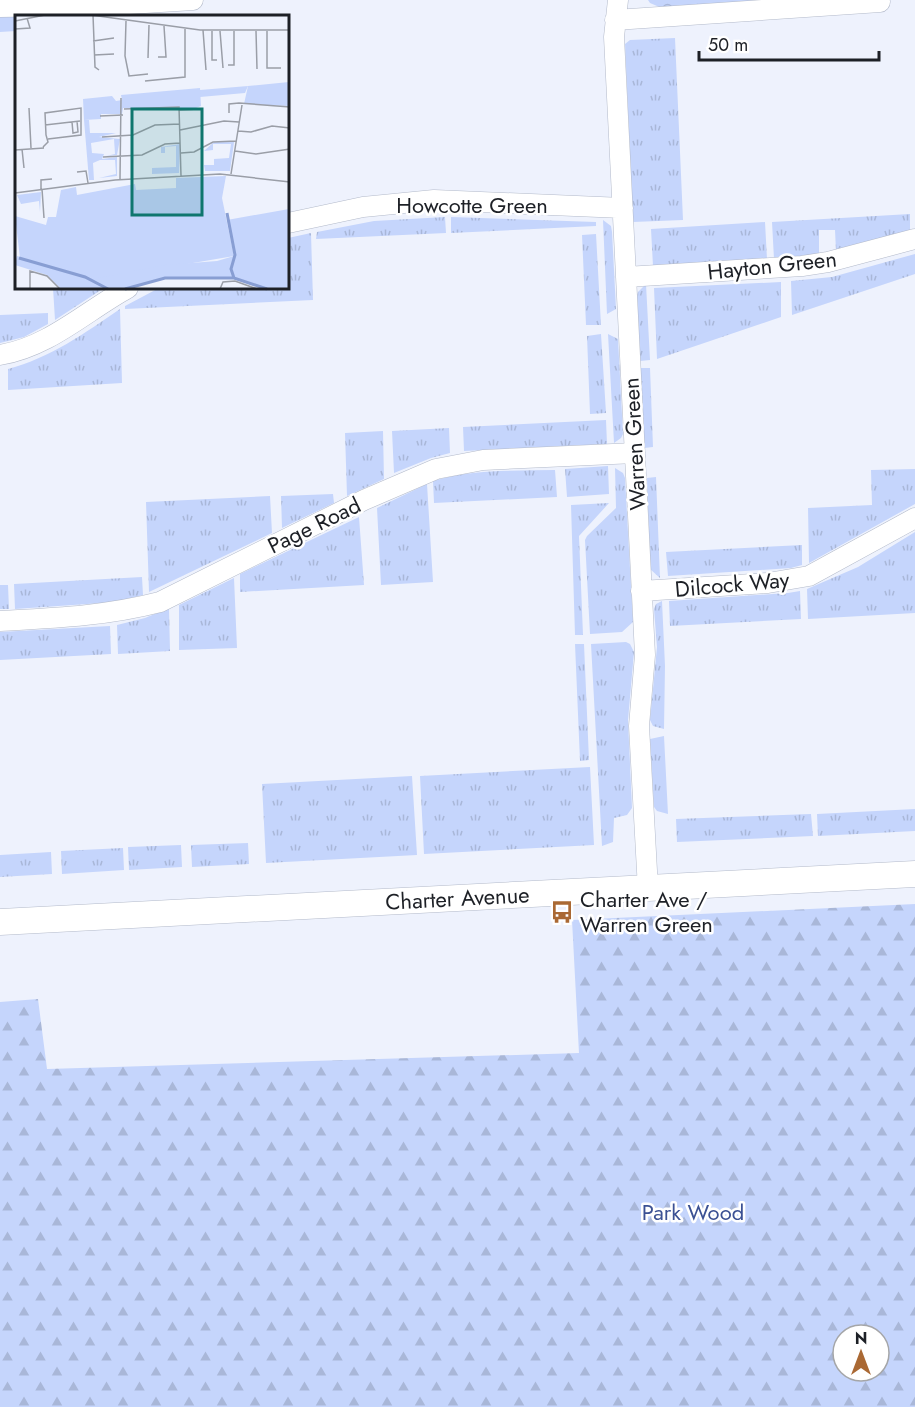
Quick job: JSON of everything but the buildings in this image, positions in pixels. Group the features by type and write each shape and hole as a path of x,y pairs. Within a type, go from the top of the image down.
{"street":[{"path":"0,7 113,5 193,0"},
{"name":"Warren Green","path":"618,0 614,38 645,655 639,726 648,889"},
{"path":"615,20 880,2"},
{"name":"Howcotte Green","path":"290,223 363,207 434,200 622,208"},
{"name":"Hayton Green","path":"627,277 802,266 828,262 915,239"},
{"path":"0,355 30,347 48,338 125,290"},
{"name":"Page Road","path":"0,621 78,617 124,611 160,602 364,500 436,469 483,460 635,453"},
{"name":"Dilcock Way","path":"641,591 768,583 809,576 915,518"},
{"name":"Charter Avenue","path":"0,922 915,874"}],"green space":[{"path":"648,0 773,0 664,9"},
{"path":"28,14 15,15 15,31 0,32 0,15"},
{"path":"675,38 683,220 633,222 625,44 630,40"},
{"path":"910,214 910,232 836,251 835,230 819,230 819,255 774,259 772,222"},
{"path":"445,217 446,233 316,239 317,232 374,221"},
{"path":"451,217 596,222 596,226 451,233"},
{"path":"603,220 611,226 612,232 616,309 607,314"},
{"path":"765,222 767,259 653,266 651,229"},
{"path":"311,233 313,300 125,309 125,306 155,290 290,290 290,238"},
{"path":"596,234 601,325 586,325 582,235"},
{"path":"915,254 915,274 792,315 791,281 832,277"},
{"path":"781,282 781,317 657,359 654,288"},
{"path":"646,284 650,360 640,361 637,297 638,292"},
{"path":"53,290 101,290 55,320"},
{"path":"120,309 122,383 8,390 8,369 53,352"},
{"path":"48,313 48,324 24,337 0,343 0,315"},
{"path":"601,334 606,413 590,414 587,336"},
{"path":"608,334 618,339 623,434 614,443"},
{"path":"640,368 650,368 653,447 644,448"},
{"path":"606,420 607,444 464,451 463,427"},
{"path":"449,428 450,453 394,473 392,431"},
{"path":"383,431 384,479 347,496 345,433"},
{"path":"608,466 609,494 567,497 565,469"},
{"path":"615,468 623,473 625,478 633,622 622,632 590,634 585,540 616,508"},
{"path":"915,469 915,504 809,563 808,508 872,505 871,470"},
{"path":"555,470 557,497 434,503 433,481 463,474"},
{"path":"656,477 660,578 650,569 647,478"},
{"path":"427,484 433,582 381,585 377,508"},
{"path":"333,494 334,503 282,528 281,496"},
{"path":"270,496 272,533 149,592 146,502"},
{"path":"609,503 579,536 583,635 575,635 571,505"},
{"path":"359,517 364,585 240,592 240,574"},
{"path":"915,532 915,613 808,619 807,589 858,567"},
{"path":"802,545 802,565 791,568 668,576 666,552"},
{"path":"142,577 143,595 116,602 15,609 14,584"},
{"path":"234,578 237,648 179,650 179,605"},
{"path":"0,585 8,585 9,609 0,609"},
{"path":"800,591 801,619 670,626 669,601"},
{"path":"662,601 665,666 664,729 653,726 650,720 657,647 654,609 656,604"},
{"path":"169,608 170,651 118,654 117,625 145,618"},
{"path":"110,626 111,654 0,660 0,632"},
{"path":"626,642 630,644 634,652 628,720 632,808 627,815 614,818 613,842 602,846 591,644"},
{"path":"575,644 584,644 589,760 580,761"},
{"path":"664,736 668,814 657,811 654,807 650,739"},
{"path":"590,767 594,845 424,854 420,776"},
{"path":"412,776 417,855 266,863 262,784"},
{"path":"915,809 915,831 818,836 817,814"},
{"path":"811,814 813,836 677,842 676,819"},
{"path":"248,843 249,864 192,867 191,845"},
{"path":"181,845 182,867 129,870 128,847"},
{"path":"123,848 124,870 62,874 61,851"},
{"path":"51,852 52,874 0,877 0,855"},
{"name":"Park Wood","path":"915,904 915,1407 0,1407 0,1002 38,999 47,1069 579,1053 572,920"}],"place":[{"name":"Charter Ave / Warren Green","path":"562,912"}]}
